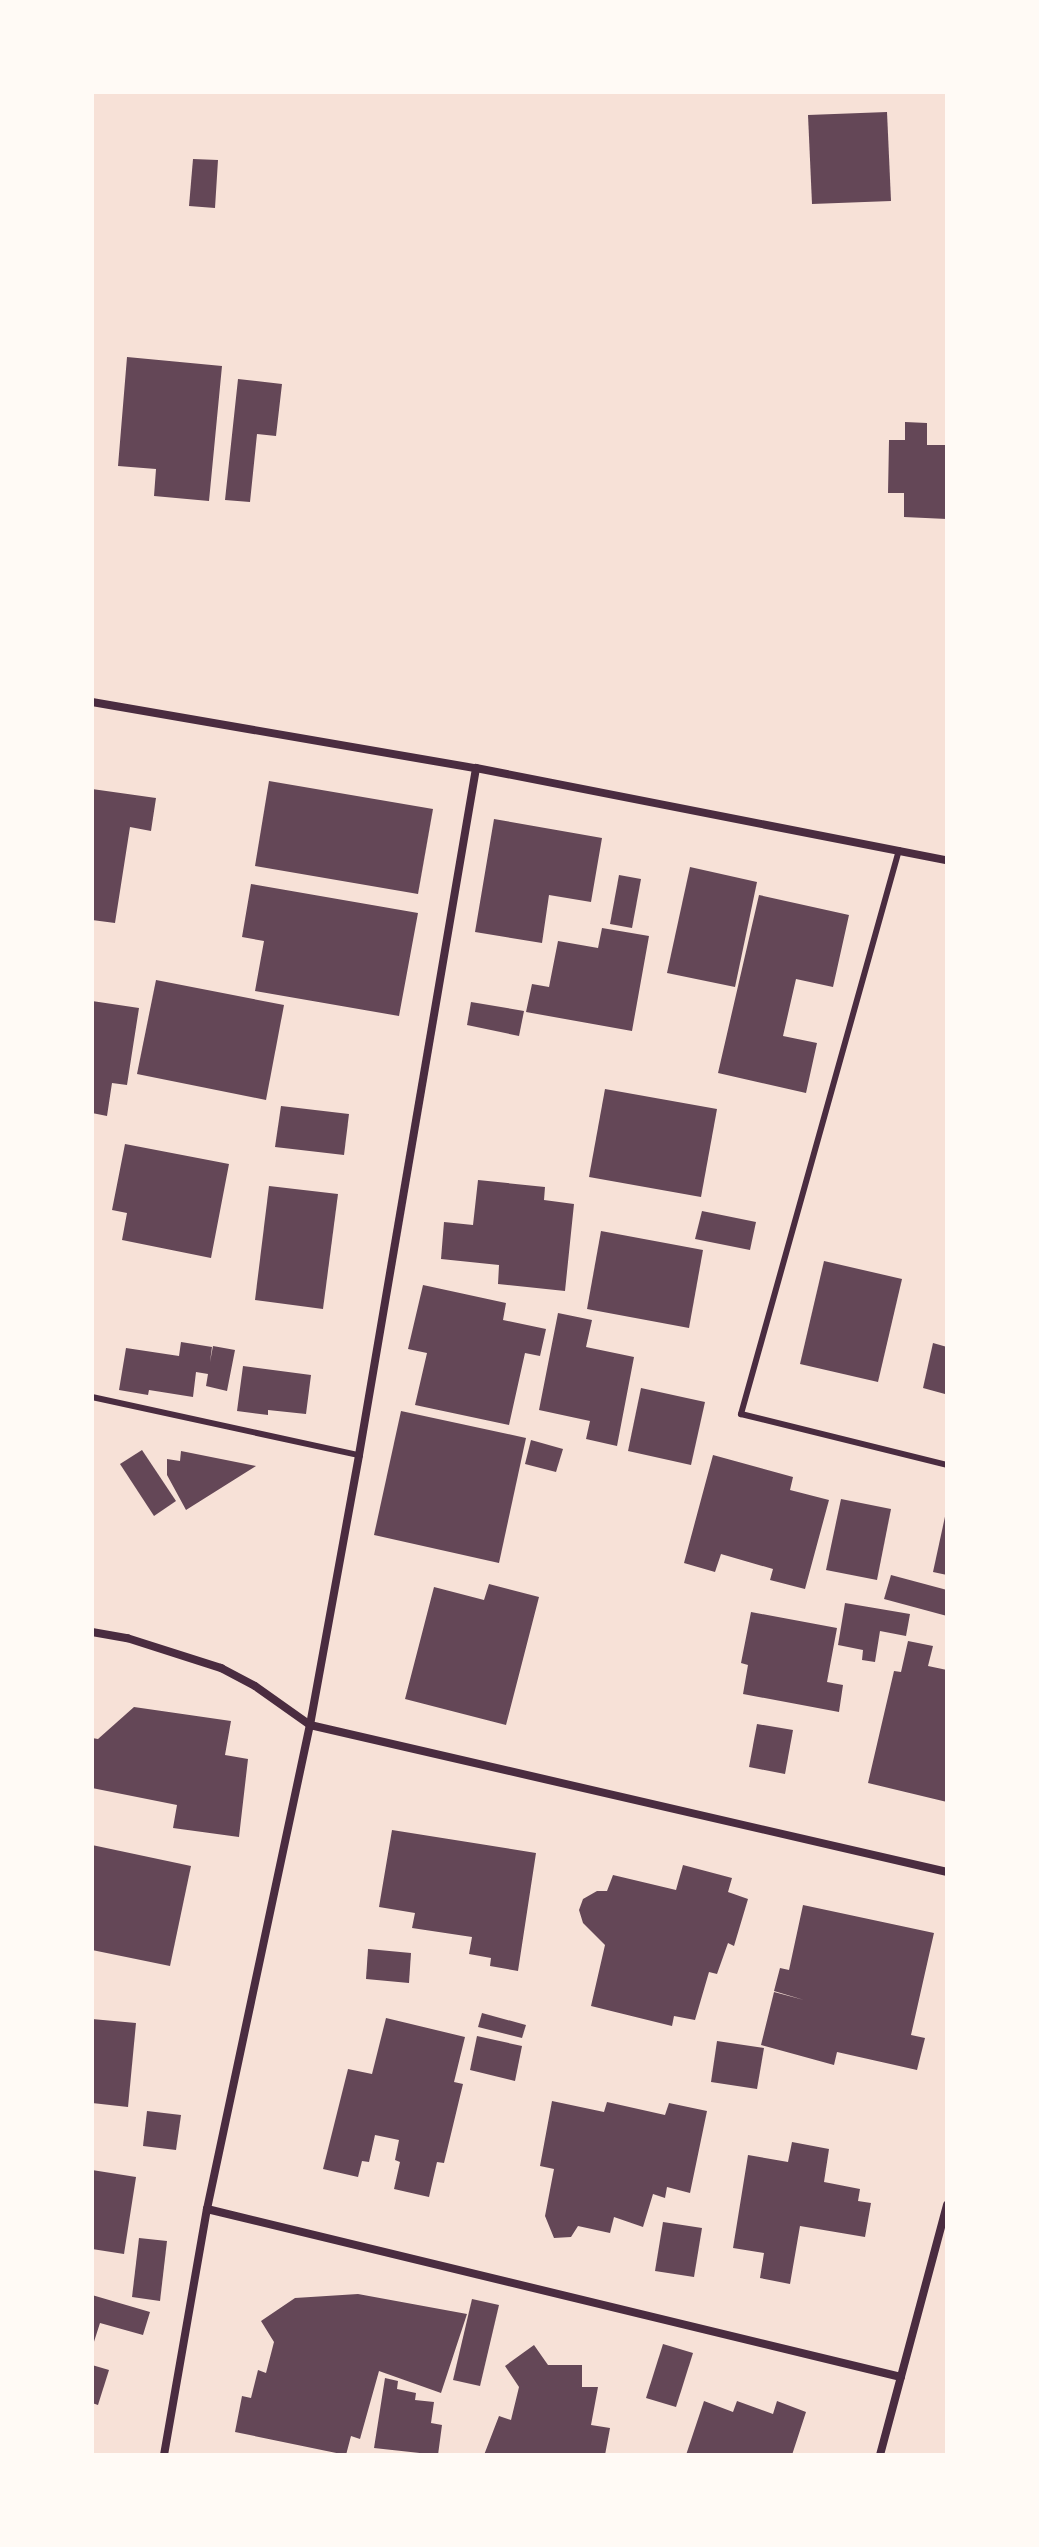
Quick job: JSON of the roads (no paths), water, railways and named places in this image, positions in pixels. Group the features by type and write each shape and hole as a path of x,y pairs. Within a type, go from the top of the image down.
{"street":[{"path":"92,702 476,768 947,860"},
{"path":"164,2455 207,2209 310,1725 476,768"},
{"path":"92,1632 127,1638 221,1668 255,1686 310,1725 947,1872"},
{"path":"880,2455 947,2205"},
{"path":"207,2209 901,2377"}],"lane":[{"path":"899,850 741,1414 947,1465"},
{"path":"92,1397 359,1455"}]}
